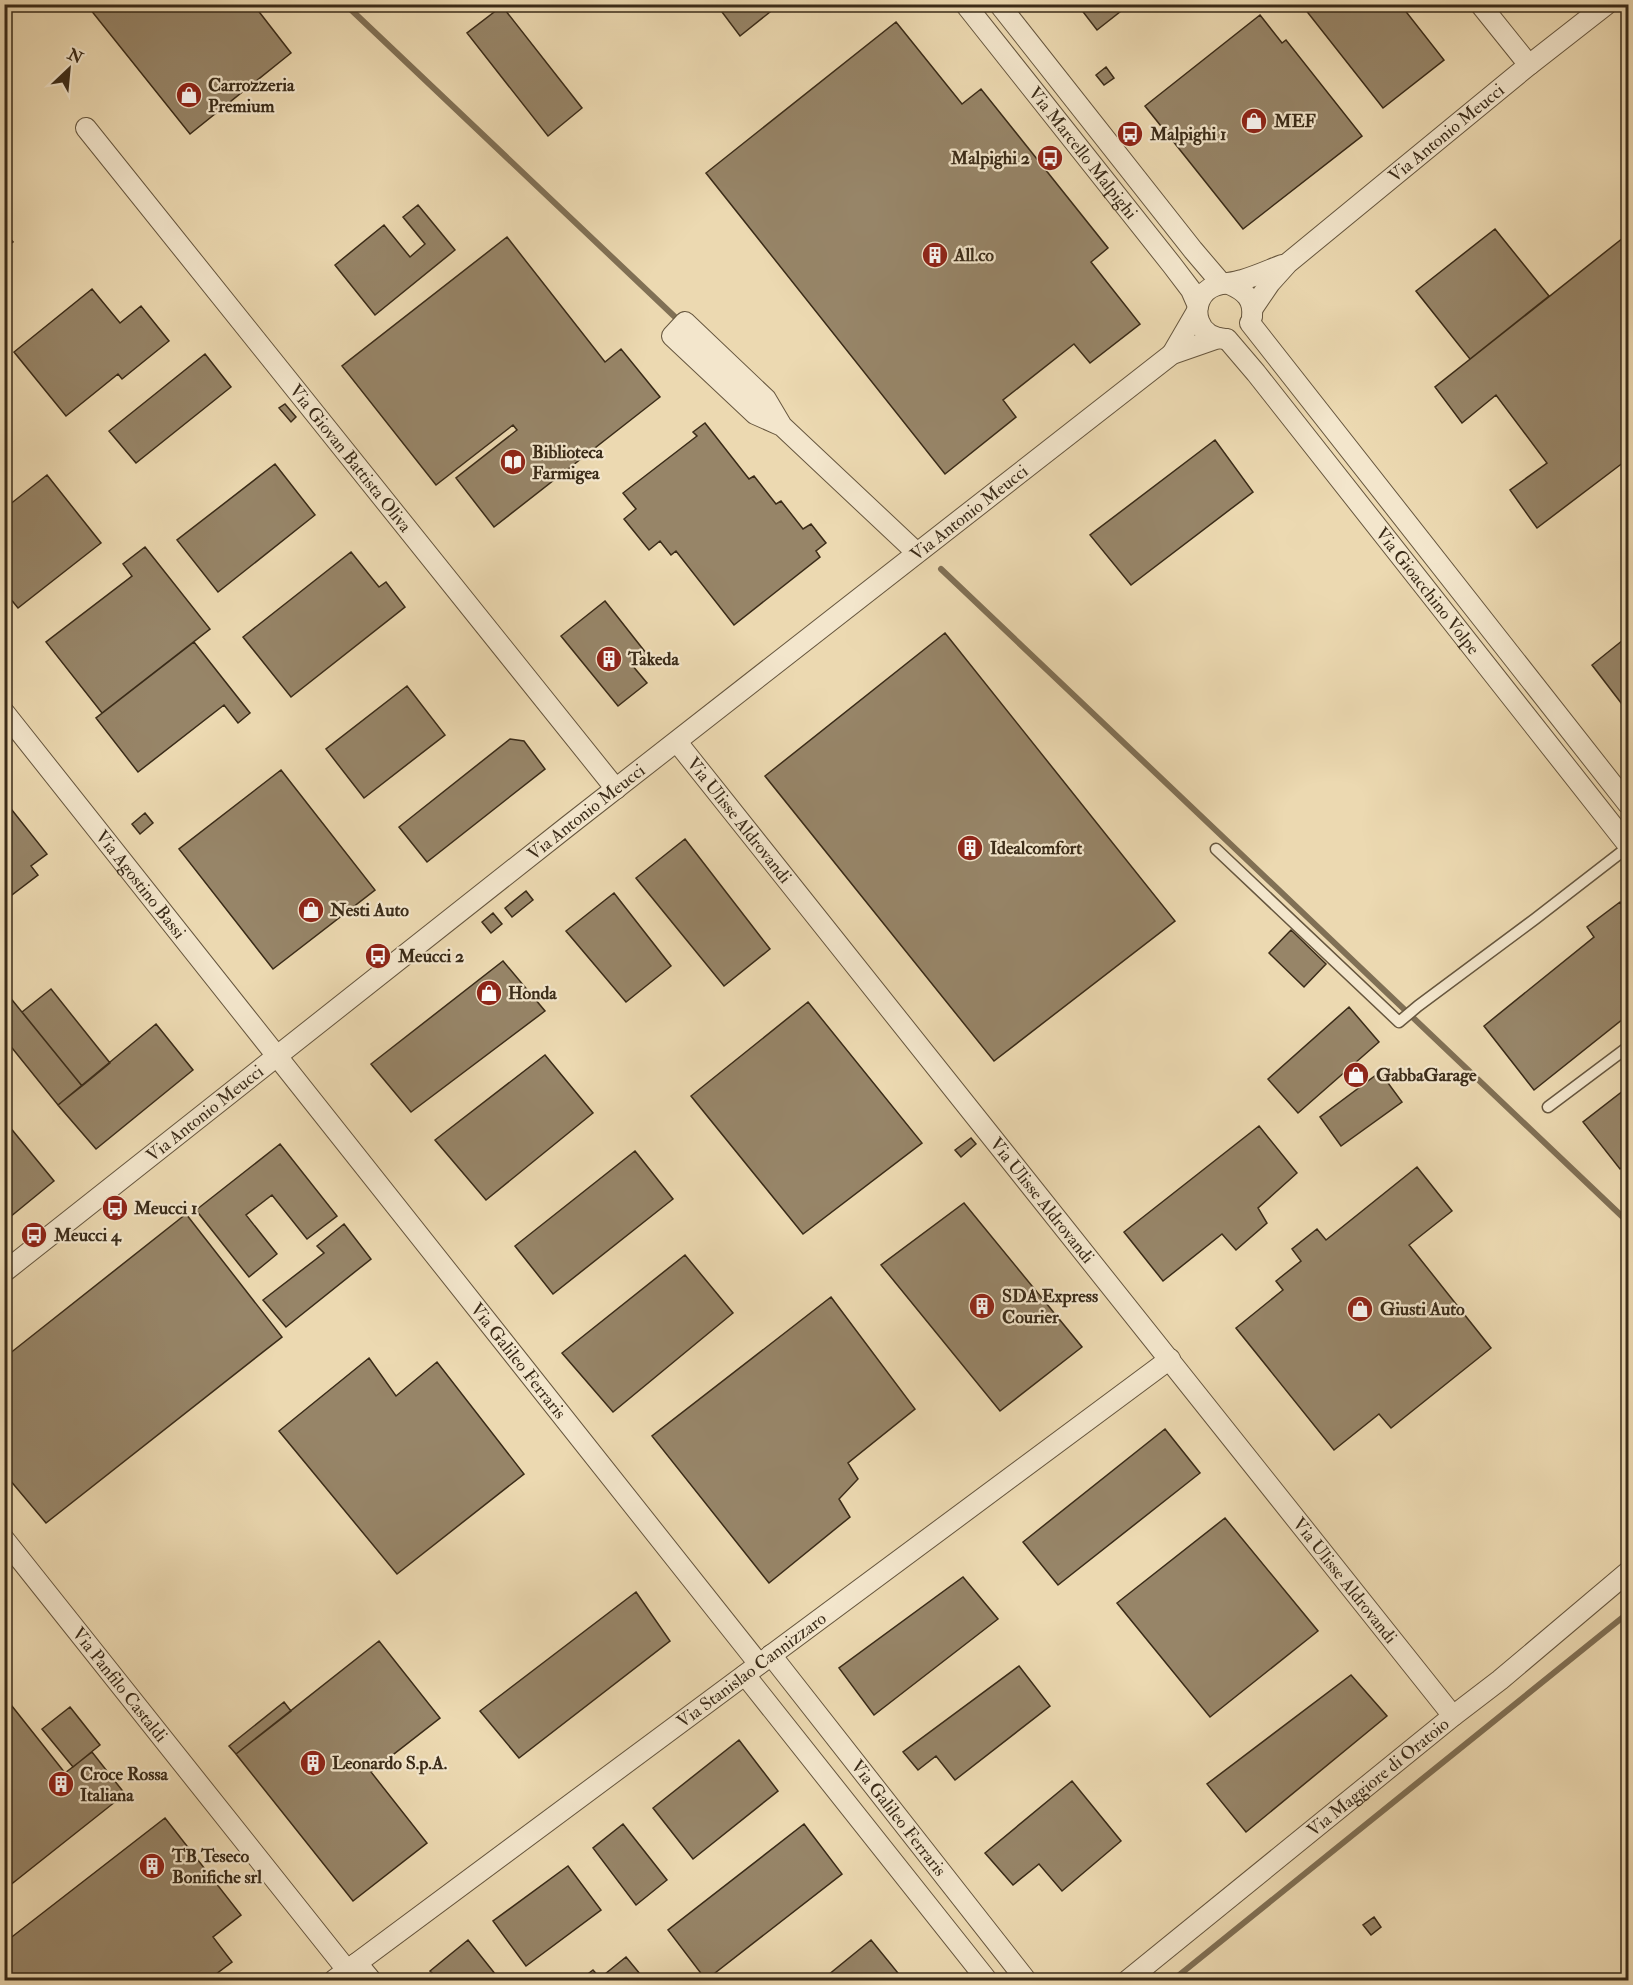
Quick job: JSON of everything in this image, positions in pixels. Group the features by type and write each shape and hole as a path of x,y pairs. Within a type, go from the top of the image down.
{"street":[{"name":"Via Marcello Malpighi","path":"965,4 1172,265 1191,290 1197,308"},
{"name":"Via Marcello Malpighi","path":"999,4 1192,250 1226,284"},
{"path":"1480,4 1529,65"},
{"name":"Via Antonio Meucci","path":"4,1272 916,552 1172,354 1222,339 1233,338 1243,332 1270,283 1288,263 1529,65 1607,4"},
{"name":"Via Giovan Battista Oliva","path":"86,128 616,789"},
{"name":"Via Antonio Meucci","path":"1172,354 1200,299 1209,289 1288,263"},
{"path":"1226,284 1242,290 1251,301 1251,315"},
{"path":"1197,308 1198,320 1203,328 1209,334 1222,339"},
{"name":"Via Gioacchino Volpe","path":"1251,315 1629,804"},
{"path":"782,426 755,414 672,336 685,322 766,399 782,426 916,552"},
{"name":"Via Gioacchino Volpe","path":"1222,339 1256,373 1629,846"},
{"name":"Via Agostino Bassi","path":"4,712 277,1057"},
{"name":"Via Ulisse Aldrovandi","path":"677,741 1453,1716"},
{"name":"Via Galileo Ferraris","path":"277,1057 758,1665 1026,1980"},
{"name":"Via Stanislao Cannizzaro","path":"343,1974 1170,1359"},
{"name":"Via Panfilo Castaldi","path":"4,1539 343,1974 371,1980"},
{"name":"Via Maggiore di Oratoio","path":"1128,1980 1500,1680 1629,1572"},
{"name":"Via Galileo Ferraris","path":"758,1665 987,1980"}],"lane":[{"path":"1216,849 1399,1022 1629,846"},
{"path":"1548,1107 1629,1047"}],"building":[{"path":"86,4 253,4 291,53 190,134"},
{"path":"716,4 780,4 740,36"},
{"path":"1077,4 1130,4 1097,30"},
{"path":"1301,4 1400,4 1444,60 1383,108"},
{"path":"502,6 582,108 548,136 467,33"},
{"name":"MEF","path":"1260,15 1282,43 1286,40 1362,136 1243,229 1145,106"},
{"name":"All.co","path":"896,22 962,104 981,89 1108,248 1091,262 1140,324 1090,363 1074,344 1003,400 1016,417 945,474 706,173"},
{"path":"1106,67 1114,78 1104,85 1096,75"},
{"path":"418,205 455,250 375,315 335,265 384,225 410,257 425,244 403,217"},
{"path":"1495,229 1549,296 1470,359 1416,291"},
{"path":"4,232 13,242 4,249"},
{"path":"1628,234 1628,459 1537,528 1510,490 1547,463 1496,395 1462,423 1435,387"},
{"path":"507,237 605,362 621,349 660,397 494,527 456,478 517,430 513,425 436,485 342,366"},
{"path":"92,289 120,323 141,306 169,341 122,379 118,374 66,416 14,352"},
{"path":"205,354 231,387 136,463 109,431"},
{"path":"285,404 296,417 291,422 279,408"},
{"path":"705,423 749,479 754,476 776,504 781,501 803,529 811,524 826,543 816,551 820,557 734,625 676,551 671,555 660,541 649,550 624,519 636,509 623,493 697,436 693,432"},
{"path":"1215,440 1253,492 1131,585 1090,535"},
{"path":"275,464 315,515 218,592 177,540"},
{"path":"47,475 101,543 18,608 4,591 4,509"},
{"path":"145,547 210,629 102,713 46,642 132,576 123,564"},
{"path":"351,552 379,587 386,582 405,607 291,697 243,637"},
{"name":"Takeda","path":"605,601 646,653 632,665 647,683 618,706 561,636"},
{"name":"Idealcomfort","path":"945,633 1175,921 994,1061 765,776"},
{"path":"1628,636 1628,712 1592,665"},
{"path":"194,642 250,713 238,723 224,705 138,772 96,718"},
{"path":"407,686 445,735 364,798 326,749"},
{"path":"510,739 524,741 545,769 427,862 399,827"},
{"path":"281,770 375,890 273,969 179,849"},
{"path":"4,800 47,854 31,866 38,875 4,901"},
{"path":"145,813 153,823 140,834 132,824"},
{"path":"685,839 770,949 724,986 636,878"},
{"path":"526,891 533,900 512,917 505,908"},
{"path":"614,893 671,966 626,1002 566,931"},
{"path":"1620,902 1628,914 1628,1015 1534,1090 1484,1026 1594,937 1587,927"},
{"path":"493,913 502,924 491,933 482,922"},
{"path":"1291,930 1326,964 1304,987 1269,953"},
{"path":"503,961 545,1011 411,1112 371,1064"},
{"path":"51,989 110,1063 82,1086 22,1012"},
{"path":"4,990 82,1086 58,1105 4,1038"},
{"path":"808,1002 922,1143 803,1234 691,1096"},
{"path":"1349,1007 1379,1042 1298,1113 1268,1079"},
{"path":"156,1024 193,1070 96,1149 58,1105"},
{"path":"545,1055 593,1113 486,1200 435,1140"},
{"path":"1380,1072 1402,1102 1341,1146 1320,1117"},
{"path":"1628,1087 1628,1162 1620,1169 1583,1122"},
{"path":"4,1120 54,1181 4,1222"},
{"path":"1259,1126 1297,1173 1258,1208 1267,1223 1236,1250 1222,1234 1163,1281 1124,1232"},
{"path":"971,1138 976,1144 961,1157 955,1150"},
{"path":"280,1144 337,1216 307,1239 272,1195 246,1215 277,1254 249,1277 196,1210"},
{"path":"635,1151 673,1199 553,1294 515,1246"},
{"name":"Giusti Auto","path":"1417,1167 1452,1211 1409,1245 1491,1348 1391,1428 1379,1414 1334,1450 1236,1328 1283,1290 1276,1281 1301,1261 1292,1249 1317,1229 1326,1240"},
{"name":"SDA Express Courier","path":"964,1203 1082,1347 1000,1411 881,1265"},
{"path":"186,1214 282,1337 46,1523 4,1473 4,1358"},
{"path":"344,1224 371,1259 286,1327 263,1300 324,1253 317,1246"},
{"path":"685,1255 733,1313 613,1412 562,1353"},
{"path":"831,1297 915,1409 848,1463 858,1479 839,1499 850,1517 769,1583 652,1436"},
{"path":"369,1358 396,1396 437,1362 524,1474 397,1574 279,1431"},
{"path":"1165,1429 1200,1473 1058,1585 1023,1542"},
{"path":"1225,1518 1318,1631 1210,1717 1117,1603"},
{"path":"963,1577 998,1619 874,1715 839,1668"},
{"path":"636,1592 670,1641 519,1758 480,1711"},
{"name":"Leonardo S.p.A.","path":"379,1641 440,1718 371,1772 427,1843 353,1901 236,1754"},
{"path":"1019,1666 1050,1706 955,1780 936,1756 918,1770 903,1752"},
{"path":"1351,1675 1387,1716 1246,1832 1207,1784"},
{"name":"Croce Rossa Italiana","path":"4,1696 65,1773 92,1752 125,1794 4,1890"},
{"path":"284,1702 291,1711 236,1754 229,1746"},
{"name":"Croce Rossa Italiana","path":"70,1707 100,1745 73,1767 42,1729"},
{"path":"739,1740 778,1791 693,1859 653,1808"},
{"path":"1072,1781 1121,1841 1062,1891 1039,1864 1013,1885 985,1853"},
{"name":"TB Teseco Bonifiche srl","path":"165,1818 241,1915 213,1937 232,1962 208,1980 4,1980 4,1943"},
{"path":"623,1824 667,1880 636,1905 593,1848"},
{"path":"804,1824 842,1874 706,1980 668,1930"},
{"path":"568,1866 601,1910 526,1966 493,1921"},
{"path":"1374,1917 1381,1927 1371,1935 1363,1925"},
{"path":"468,1940 500,1980 429,1980 435,1976 430,1971"},
{"path":"871,1940 898,1973 888,1980 822,1980"},
{"path":"626,1957 645,1980 580,1980 593,1970 600,1978"}],"waterway":[{"path":"345,4 675,317"},
{"path":"941,569 1628,1222"},
{"path":"1173,1980 1628,1613"}],"place":[{"name":"Carrozzeria Premium","path":"189,95"},
{"name":"MEF","path":"1254,121"},
{"name":"Malpighi 1","path":"1130,134"},
{"name":"Malpighi 2","path":"1050,158"},
{"name":"All.co","path":"935,255"},
{"name":"Biblioteca Farmigea","path":"513,462"},
{"name":"Takeda","path":"609,659"},
{"name":"Idealcomfort","path":"970,848"},
{"name":"Nesti Auto","path":"311,910"},
{"name":"Meucci 2","path":"378,956"},
{"name":"Honda","path":"489,993"},
{"name":"GabbaGarage","path":"1356,1075"},
{"name":"Meucci 1","path":"115,1208"},
{"name":"Meucci 4","path":"34,1235"},
{"name":"SDA Express Courier","path":"982,1306"},
{"name":"Giusti Auto","path":"1360,1309"},
{"name":"Leonardo S.p.A.","path":"313,1763"},
{"name":"Croce Rossa Italiana","path":"61,1784"},
{"name":"TB Teseco Bonifiche srl","path":"152,1866"}]}
